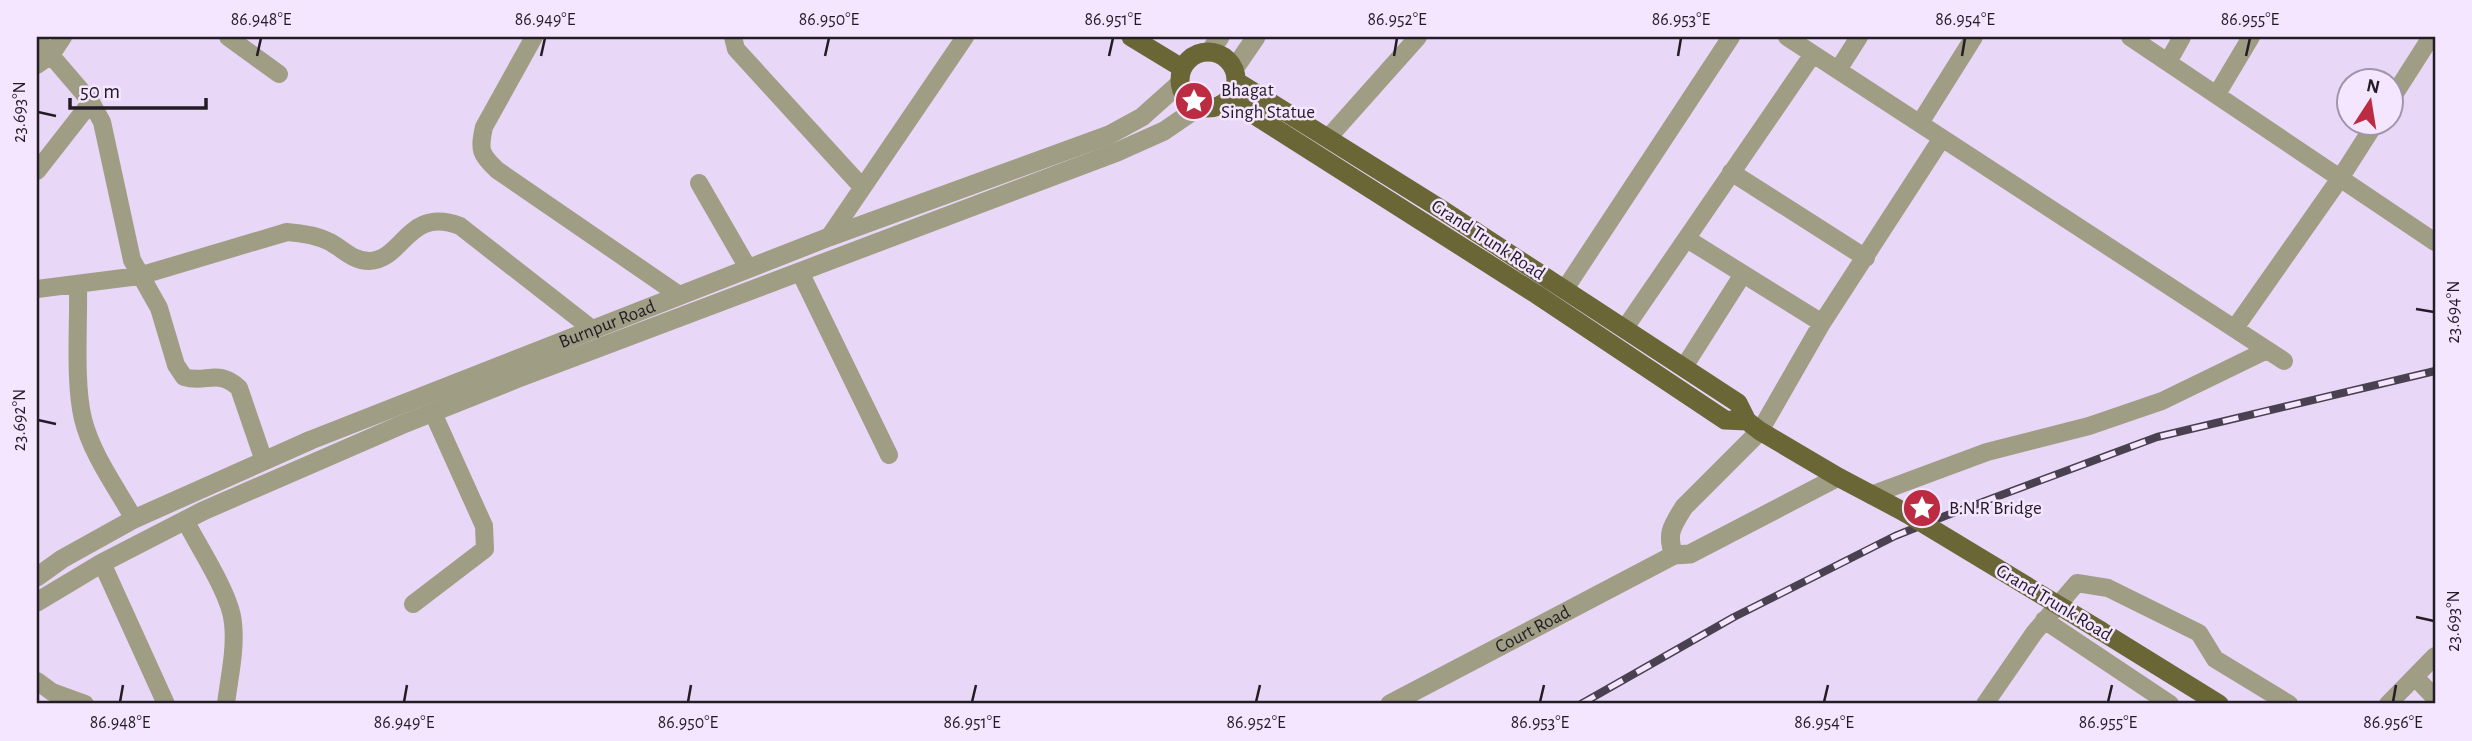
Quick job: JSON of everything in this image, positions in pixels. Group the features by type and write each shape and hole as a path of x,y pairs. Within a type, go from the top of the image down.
{"main road":[{"path":"1131,37 1180,76 1186,98 1199,107 1220,105 1233,83"},
{"name":"Grand Trunk Road","path":"1180,76 1193,55 1215,44 1224,57 1233,83 1536,294 1725,419 1758,423"},
{"name":"Grand Trunk Road","path":"1233,83 1328,138 1625,328 1738,402 1758,423 1838,477 1906,513 2219,704"}],"street":[{"path":"44,60 63,37"},
{"path":"228,37 279,74"},
{"path":"534,37 484,127 480,143 482,156 497,170 679,295"},
{"path":"733,37 736,49 862,187"},
{"path":"829,237 965,37"},
{"path":"1233,83 1256,37"},
{"path":"1328,138 1418,37"},
{"path":"1565,289 1731,37"},
{"path":"1787,37 2284,361"},
{"path":"1838,70 1858,37"},
{"path":"1920,123 1974,37"},
{"path":"2130,37 2435,242"},
{"path":"2168,62 2182,37"},
{"path":"2217,94 2250,37"},
{"path":"2406,76 2431,37"},
{"path":"37,39 44,60 91,102 102,122 125,237 139,276 159,308 177,365 184,377 193,380 218,376 230,380 239,388 264,461"},
{"path":"1625,328 1812,54"},
{"name":"Burnpur Road","path":"37,577 62,559 134,519 311,440 829,237 1109,135 1142,117 1180,76"},
{"path":"37,171 91,102"},
{"path":"37,602 102,563 185,520 287,474 433,412 1117,152 1164,131 1199,107"},
{"path":"2235,328 2367,136"},
{"path":"1674,555 1668,540 1679,514 1758,423 1942,138"},
{"path":"1731,172 1866,258"},
{"path":"699,183 748,268"},
{"path":"37,289 139,276 287,232 308,234 328,241 353,257 370,261 386,255 429,222 445,220 460,226 592,329"},
{"path":"1687,239 1822,323"},
{"path":"800,272 889,455"},
{"path":"1684,367 1744,274"},
{"path":"78,284 79,388 83,418 97,456 134,519"},
{"path":"1879,500 1987,452 2090,426 2162,401 2265,351"},
{"path":"413,604 485,549 484,526 433,412"},
{"name":"Court Road","path":"1390,704 1674,555 1690,554 1838,477"},
{"path":"185,520 227,600 233,620 234,638 226,704"},
{"path":"102,563 166,704"},
{"path":"1985,704 2039,626 2077,583 2108,588 2199,634 2215,659 2289,704"},
{"path":"2039,626 2171,704"},
{"path":"2388,704 2435,656"},
{"path":"2415,677 2435,698"},
{"path":"37,681 52,692 85,704"}],"railway":[{"path":"1581,704 1734,617 1895,536 1945,516 2157,437 2435,371"}],"place":[{"name":"Bhagat Singh Statue","path":"1194,101"},
{"name":"B.N.R Bridge","path":"1922,508"}]}
